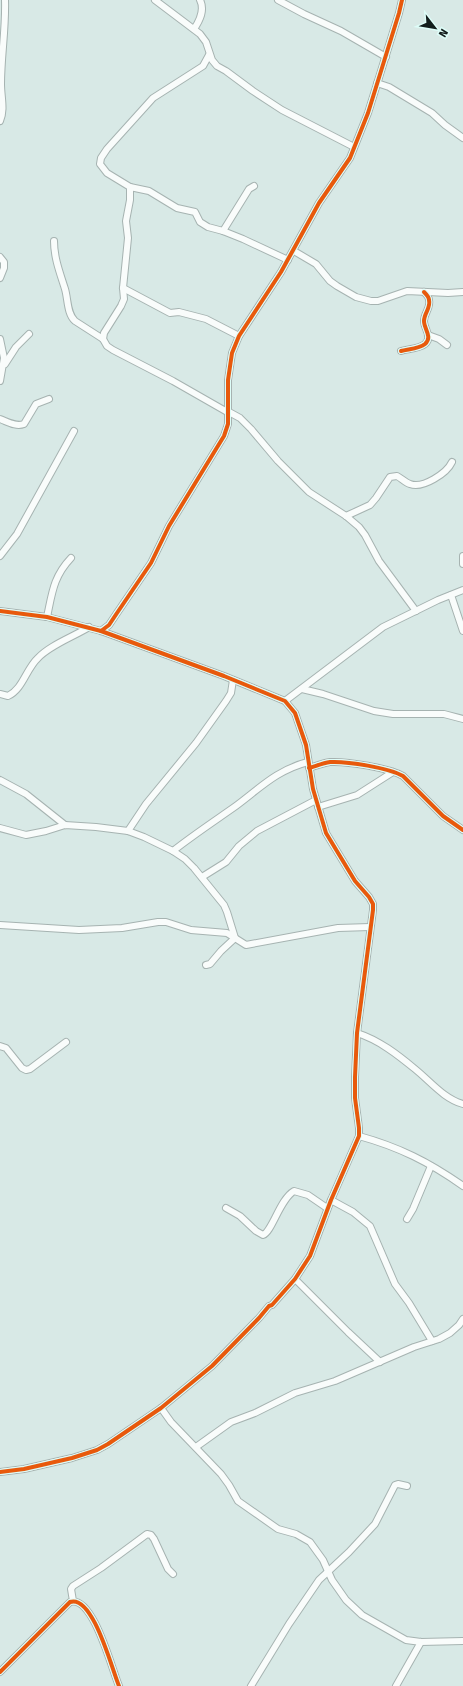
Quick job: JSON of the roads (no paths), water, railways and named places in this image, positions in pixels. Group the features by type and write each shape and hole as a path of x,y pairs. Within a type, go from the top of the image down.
{"street":[{"path":"0,121 2,116 1,85 6,16 5,0"},
{"path":"155,0 194,29 206,42 209,55 217,66"},
{"path":"194,29 202,12 202,4 200,0"},
{"path":"278,0 341,31 386,57"},
{"path":"101,631 109,625 150,563 169,526 224,436 228,424 228,380 232,353 240,336 294,251 319,203 350,158 368,113 402,0"},
{"path":"204,66 209,55"},
{"path":"288,260 200,222 194,212 177,208 148,191 130,187 102,168 101,158 121,133 153,98 204,66 217,66 226,70 253,91 282,110 354,147"},
{"path":"377,83 389,88 432,113 463,138"},
{"path":"223,231 249,189 254,186"},
{"path":"103,339 104,333 124,299 123,288 128,238 126,221 130,200 130,187"},
{"path":"130,200 138,189"},
{"path":"54,241 56,263 66,290 71,317 103,339 107,346 113,350 173,381 229,413 251,429 278,461 309,492 346,516 365,535 379,561 416,611"},
{"path":"294,251 316,264 330,281 363,299 378,301 407,291 463,292"},
{"path":"0,257 4,262 4,268 0,278"},
{"path":"123,288 170,313 179,312 206,319 240,336"},
{"path":"400,351 420,347 425,344 428,335 424,321 429,308 429,300 424,292"},
{"path":"3,367 16,347 29,334"},
{"path":"428,335 439,339 448,345"},
{"path":"0,339 4,358 0,378"},
{"path":"0,419 13,424 22,425 36,404 49,399"},
{"path":"0,556 17,534 74,431"},
{"path":"346,516 370,504 376,498 390,477 397,476 409,484 421,484 445,472 452,462"},
{"path":"463,556 463,564"},
{"path":"47,617 56,579 62,568 71,558"},
{"path":"285,701 302,689 313,678 383,627 463,590"},
{"path":"451,595 463,631"},
{"path":"0,611 47,617 89,627 233,680 285,701 295,713 308,751 309,765 316,800 326,833 355,881 373,904 357,1033 355,1098 360,1128 358,1136 330,1200 310,1256 296,1279 212,1366 162,1408 126,1433 97,1450 24,1469 0,1472"},
{"path":"0,694 8,696 16,691 37,658 46,651 89,627"},
{"path":"128,831 146,804 196,743 226,701 231,693 233,680"},
{"path":"302,689 323,694 374,711 393,714 444,714 463,719"},
{"path":"172,851 234,808 250,793 275,776 292,767 330,762 360,765 393,772 403,776 443,816 463,830"},
{"path":"318,807 357,795 393,772"},
{"path":"0,780 26,794 66,825"},
{"path":"202,877 226,862 239,846 257,832 316,800"},
{"path":"0,828 26,835 66,825 128,831 172,851 185,859 202,877 224,905 235,938"},
{"path":"0,925 79,930 122,928 166,922 196,931 219,932 227,934 246,945 253,945 338,928 370,926"},
{"path":"206,965 210,964 235,938"},
{"path":"357,1033 378,1041 414,1068 450,1099 463,1104"},
{"path":"0,1046 6,1048 22,1068 26,1070 30,1069 66,1042"},
{"path":"358,1136 403,1150 463,1186"},
{"path":"407,1219 431,1166"},
{"path":"226,1208 240,1216 256,1231 263,1235 268,1231 283,1202 294,1191 308,1195 327,1208"},
{"path":"330,1200 353,1212 370,1226 395,1284 409,1303 432,1341"},
{"path":"296,1279 380,1362"},
{"path":"196,1447 227,1424 255,1413 295,1393 335,1381 432,1341 450,1332 459,1325 463,1319"},
{"path":"162,1408 171,1422 221,1474 238,1501 278,1529 296,1534 310,1542 323,1560 328,1572 346,1600 362,1615 401,1638 421,1642 463,1641"},
{"path":"251,1686 319,1580 375,1524 395,1485 398,1484 407,1486"},
{"path":"72,1600 71,1589 73,1586 101,1568 147,1534 151,1535 159,1546 168,1569 173,1574"},
{"path":"0,1672 72,1600"},
{"path":"72,1600 81,1603 94,1620 119,1686"},
{"path":"396,1686 421,1642"}]}
